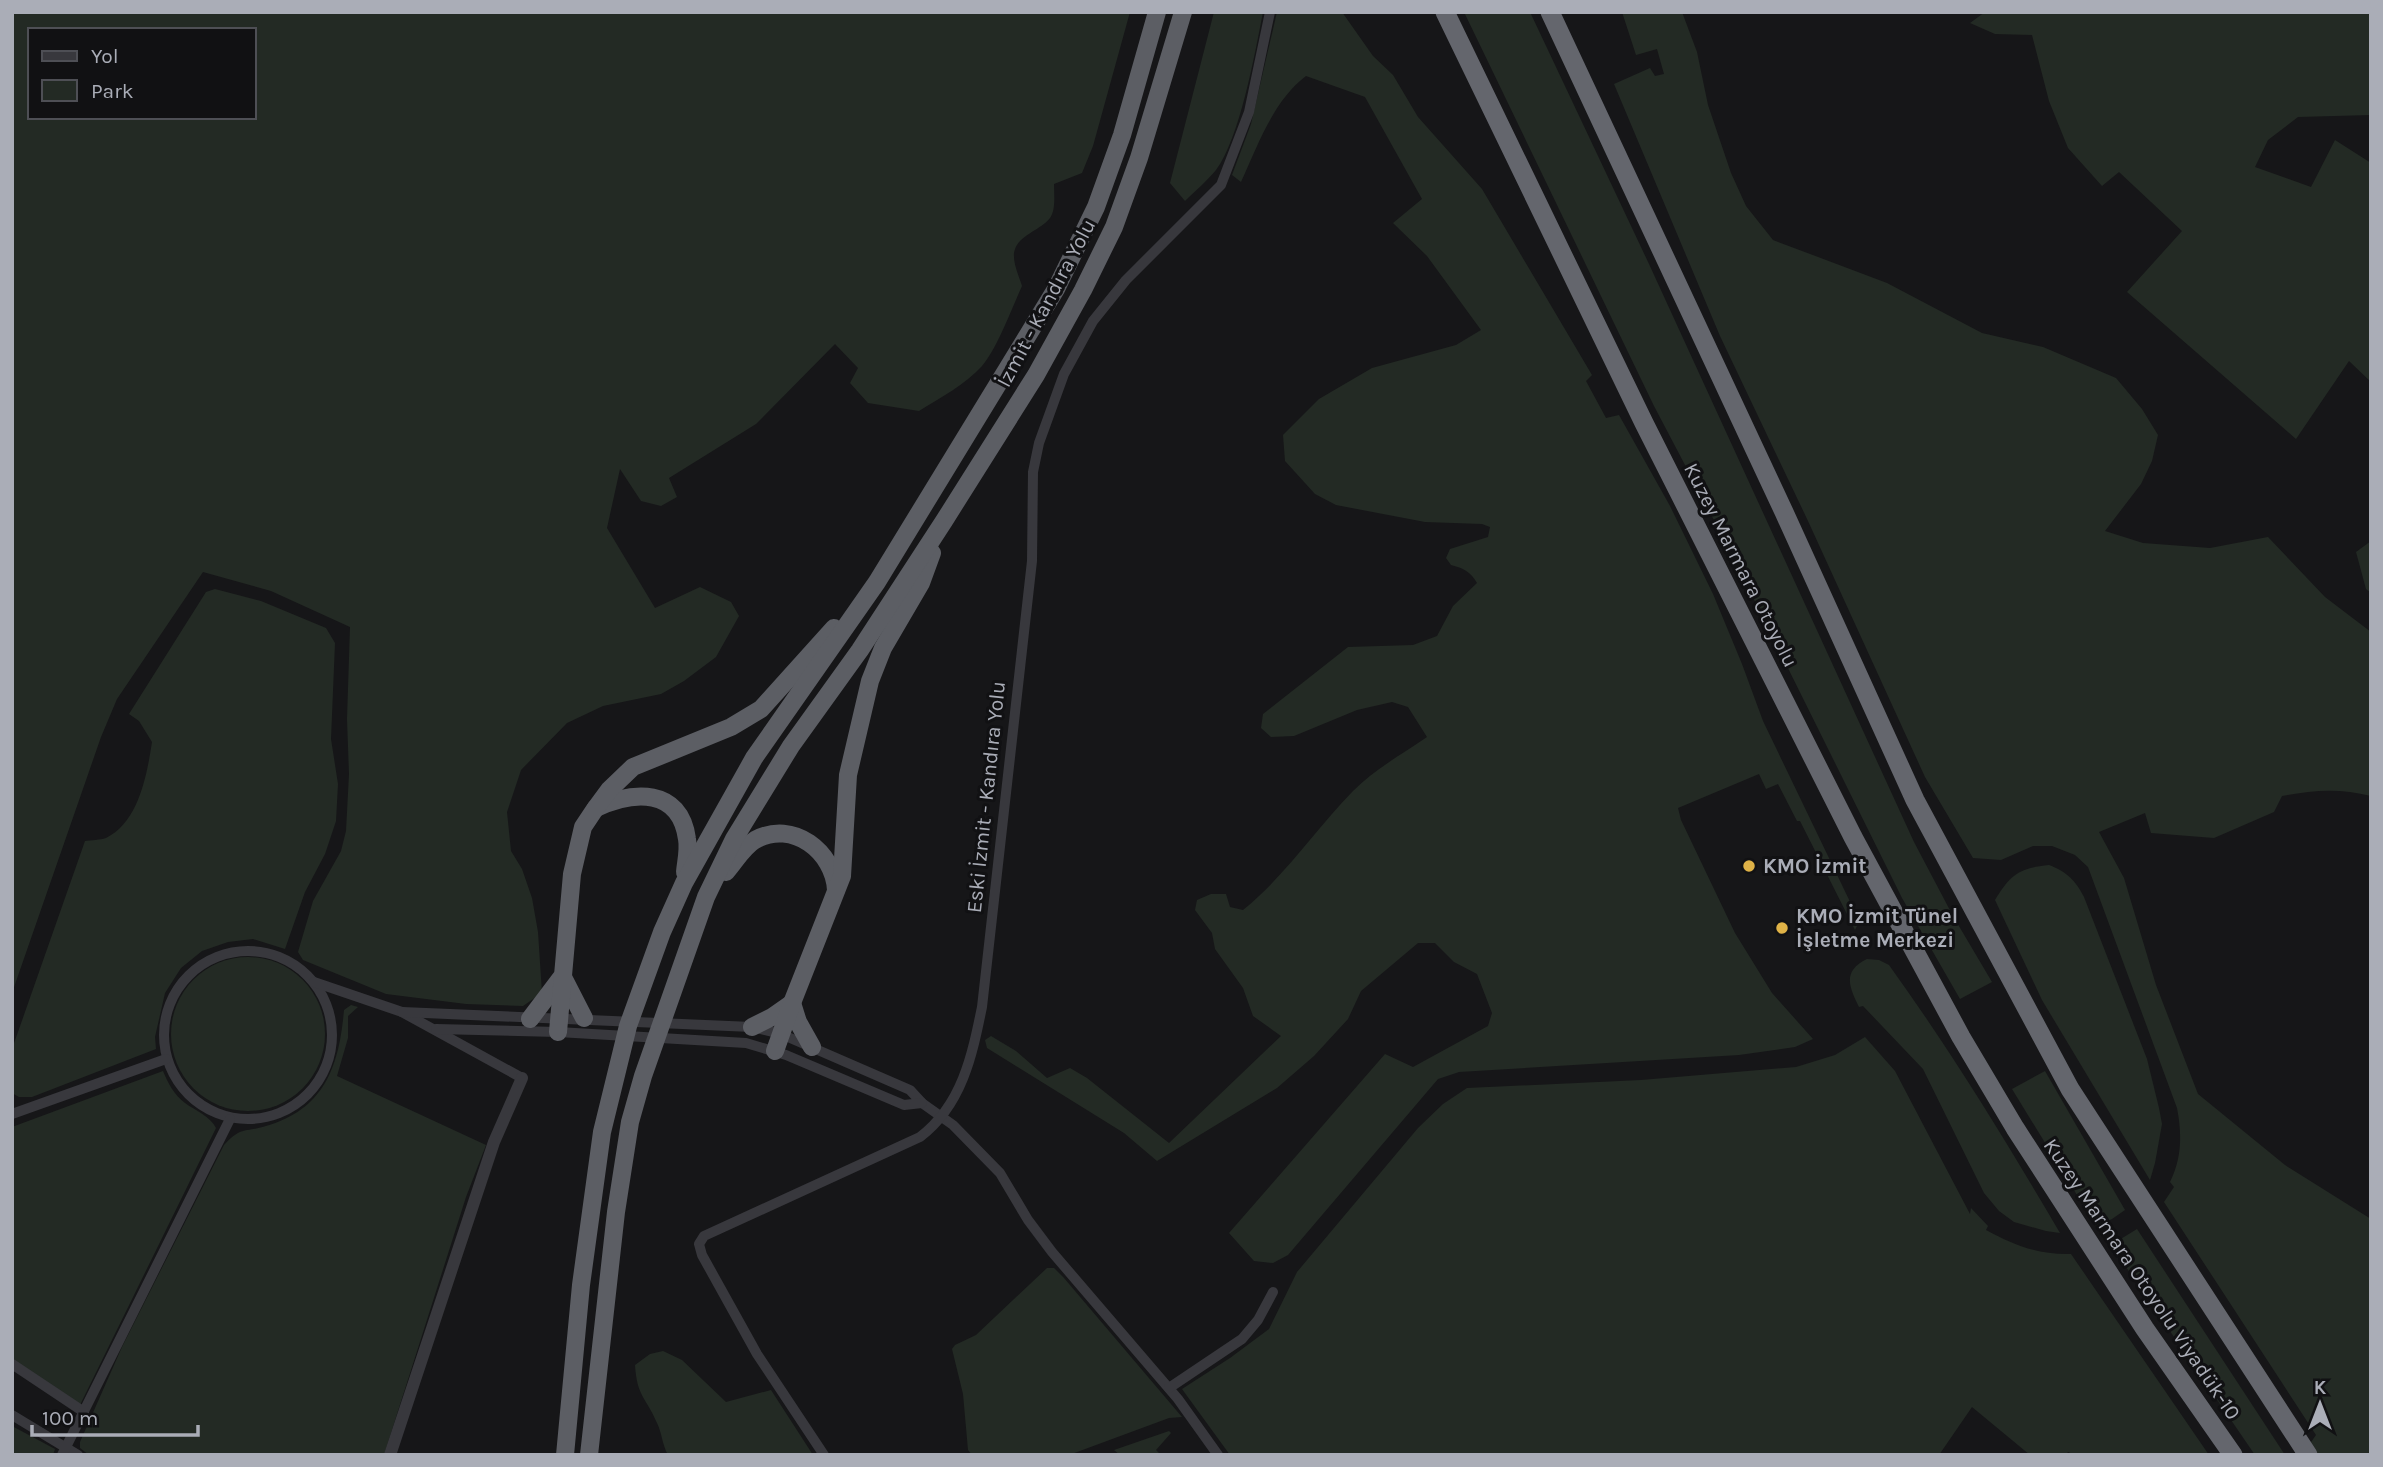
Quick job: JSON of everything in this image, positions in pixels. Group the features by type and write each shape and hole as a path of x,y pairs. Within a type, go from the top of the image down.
{"highway":[{"path":"565,1455 581,1285 602,1132 628,1026 662,932 684,883 754,758 877,582 1056,289 1096,206 1122,135 1157,12"},
{"name":"İzmit - Kandıra Yolu","path":"944,521 1036,375 1114,227 1139,158 1183,12"},
{"name":"Kuzey Marmara Otoyolu","path":"1445,12 1644,423 1853,837 2015,1128"},
{"name":"Kuzey Marmara Otoyolu Viyadük-10","path":"1550,12 1915,800 2070,1089 2308,1455"},
{"path":"778,1043 842,876 848,775 870,681 883,648 921,583 944,521"},
{"path":"589,1455 614,1225 630,1122 643,1076 706,897 734,839 792,746 860,650 944,521"},
{"path":"558,1025 576,852 583,827 595,808 609,790 633,768 730,727 761,709 877,582"},
{"path":"595,808 629,796 645,795 674,808 682,821 688,840 684,883"},
{"path":"706,897 744,850 756,840 788,834 802,838 819,849 835,878 837,894"},
{"path":"530,1019 548,998 562,975"},
{"path":"562,975 590,1024"},
{"path":"752,1027 792,1003"},
{"path":"792,1003 798,1022 812,1047"},
{"name":"Kuzey Marmara Otoyolu Viyadük-10","path":"2015,1128 2145,1329 2233,1455"}],"street":[{"name":"Eski İzmit - Kandıra Yolu","path":"824,1455 757,1354 702,1255 699,1244 704,1236 920,1138 941,1118 963,1084 975,1047 982,1007 1032,561 1033,472 1039,443 1064,374 1093,321 1126,280 1221,185 1249,112 1270,12"},
{"path":"240,951 265,952 288,961 314,982 328,1004 333,1030 331,1057 320,1081 302,1101 279,1114 254,1120 230,1119 200,1105 179,1085 166,1059 163,1034 167,1010 172,999 178,988 195,970 216,957 240,951"},
{"path":"314,982 402,1012 522,1078 494,1142 390,1455"},
{"path":"402,1012 530,1019 558,1025 590,1024 683,1038 812,1047 910,1090 922,1103 953,1125 1000,1173 1028,1220 1052,1252 1169,1388 1219,1455"},
{"path":"436,1029 686,1022 752,1027 778,1043 904,1105 922,1103"},
{"path":"12,1114 166,1059"},
{"path":"64,1451 230,1119"},
{"path":"1169,1388 1242,1339 1258,1320 1273,1292"},
{"path":"12,1364 84,1412"},
{"path":"12,1415 64,1451 78,1455"}],"green space":[{"path":"12,12 1130,12 1093,146 1082,173 1054,184 1054,206 1050,218 1024,237 1016,247 1014,261 1022,286 993,349 976,373 919,411 868,403 850,383 858,368 835,344 756,424 669,478 677,497 661,506 641,501 620,469 607,528 655,608 700,587 731,602 739,616 716,657 684,681 661,694 603,706 567,723 521,770 507,812 511,851 522,869 532,898 538,932 542,993 523,1006 466,1004 386,994 303,960 298,952 313,901 341,851 346,831 350,627 271,591 203,572 117,699 101,737 12,993"},
{"path":"1214,12 1263,12 1246,94 1225,156 1216,170 1185,201 1170,183"},
{"path":"1277,12 1342,12 1373,56 1393,75 1418,117 1482,189 1592,375 1586,381 1606,418 1619,415 1670,506 1713,594 1763,721 1854,910 1858,924 1855,930 1800,821 1797,821 1778,784 1766,789 1759,774 1678,808 1681,820 1735,933 1772,993 1813,1039 1795,1047 1739,1055 1459,1072 1438,1079 1288,1255 1273,1263 1254,1261 1229,1233 1385,1054 1413,1067 1488,1026 1492,1013 1477,974 1454,962 1435,943 1418,943 1361,991 1348,1019 1314,1056 1277,1088 1157,1161 1124,1133 987,1048 985,1040 991,1036 1016,1051 1047,1078 1070,1068 1087,1078 1169,1143 1281,1036 1253,1016 1243,988 1215,949 1212,933 1195,910 1197,900 1211,894 1226,894 1230,907 1243,910 1273,883 1361,783 1427,737 1408,707 1392,702 1357,710 1294,736 1271,737 1261,728 1263,714 1348,647 1413,645 1437,636 1453,606 1477,583 1469,573 1451,565 1446,558 1450,549 1488,537 1490,527 1482,524 1425,522 1336,505 1315,494 1285,461 1283,435 1319,399 1372,368 1456,345 1481,330 1427,256 1393,223 1422,199 1365,97 1306,76 1294,86 1275,111 1241,182 1232,175 1251,124"},
{"path":"1464,12 1530,12 1649,264 1914,842 1992,982 1960,999 1902,898 1726,543 1654,406"},
{"path":"1622,12 1682,12 1697,52 1708,105 1731,173 1746,206 1773,240 1887,283 1982,333 2043,347 2116,378 2142,409 2158,435 2152,461 2141,484 2105,531 2143,543 2210,548 2268,537 2325,597 2371,632 2371,796 2326,791 2282,796 2274,812 2214,838 2151,833 2145,813 2099,832 2124,878 2156,985 2198,1094 2285,1165 2371,1219 2371,1455 2302,1455 2316,1435 2164,1202 2174,1187 2170,1182 2179,1155 2180,1127 2177,1108 2088,867 2075,855 2052,846 2033,846 2001,860 1973,858 1925,777 1720,336 1614,84 1650,68 1655,76 1664,74 1657,49 1636,55"},
{"path":"1985,12 2371,12 2371,115 2298,117 2268,140 2255,167 2311,187 2335,140 2371,163 2371,382 2349,361 2296,439 2127,292 2182,231 2119,172 2102,186 2068,148 2049,101 2032,35 1995,34 1970,23"},
{"path":"2371,541 2371,593 2366,589 2356,552"},
{"path":"215,589 261,601 326,628 335,643 331,739 338,784 336,821 325,854 305,892 285,949 253,939 228,942 202,951 181,968 165,993 155,1037 156,1049 32,1097 19,1097 12,1093 12,1049 85,841 106,838 117,831 134,809 140,796 152,742 139,721 129,714 206,592"},
{"path":"2049,865 2070,877 2084,897 2147,1059 2162,1124 2150,1180 2042,1000 1995,900 2016,874 2030,868"},
{"path":"248,957 277,963 302,980 319,1005 325,1034 319,1063 302,1088 277,1105 248,1111 219,1105 194,1088 177,1063 171,1034 177,1005 194,980 219,963"},
{"path":"1867,959 1879,960 1889,965 1912,997 1978,1097 2060,1233 2014,1222 1999,1211 1984,1193 1923,1069 1863,1006 1859,1007 1851,986 1851,974"},
{"path":"351,1005 358,1007 348,1016 348,1038 337,1076 486,1145 466,1197 384,1455 89,1455 80,1448 80,1442 122,1347 224,1145 239,1132 286,1118 315,1097 333,1067 344,1010"},
{"path":"1865,1037 1895,1071 1970,1214 1971,1208 1988,1226 1986,1230 2016,1244 2048,1253 2071,1254 2209,1455 2075,1455 2068,1452 2066,1455 2030,1455 1972,1407 1939,1455 1230,1455 1182,1389 1269,1329 1297,1272 1418,1128 1443,1104 1467,1088 1641,1080 1796,1067 1835,1055"},
{"path":"163,1071 178,1096 216,1128 80,1405 12,1359 12,1127"},
{"path":"2045,1071 2125,1210 2096,1226 2012,1089"},
{"path":"2137,1229 2285,1455 2255,1455 2111,1245"},
{"path":"1047,1268 1054,1268 1064,1278 1182,1417 1169,1418 1069,1455 972,1455 968,1450 963,1394 952,1349 976,1335"},
{"path":"663,1351 682,1360 726,1402 771,1390 813,1455 668,1455 659,1427 640,1391 635,1365 650,1354"},
{"path":"12,1426 55,1449 53,1455 12,1455"},
{"path":"1169,1431 1171,1433 1156,1450 1161,1455 1120,1455 1114,1450"}],"place":[{"name":"KMO İzmit","path":"1749,866"},
{"name":"KMO İzmit Tünel İşletme Merkezi","path":"1782,928"}]}
